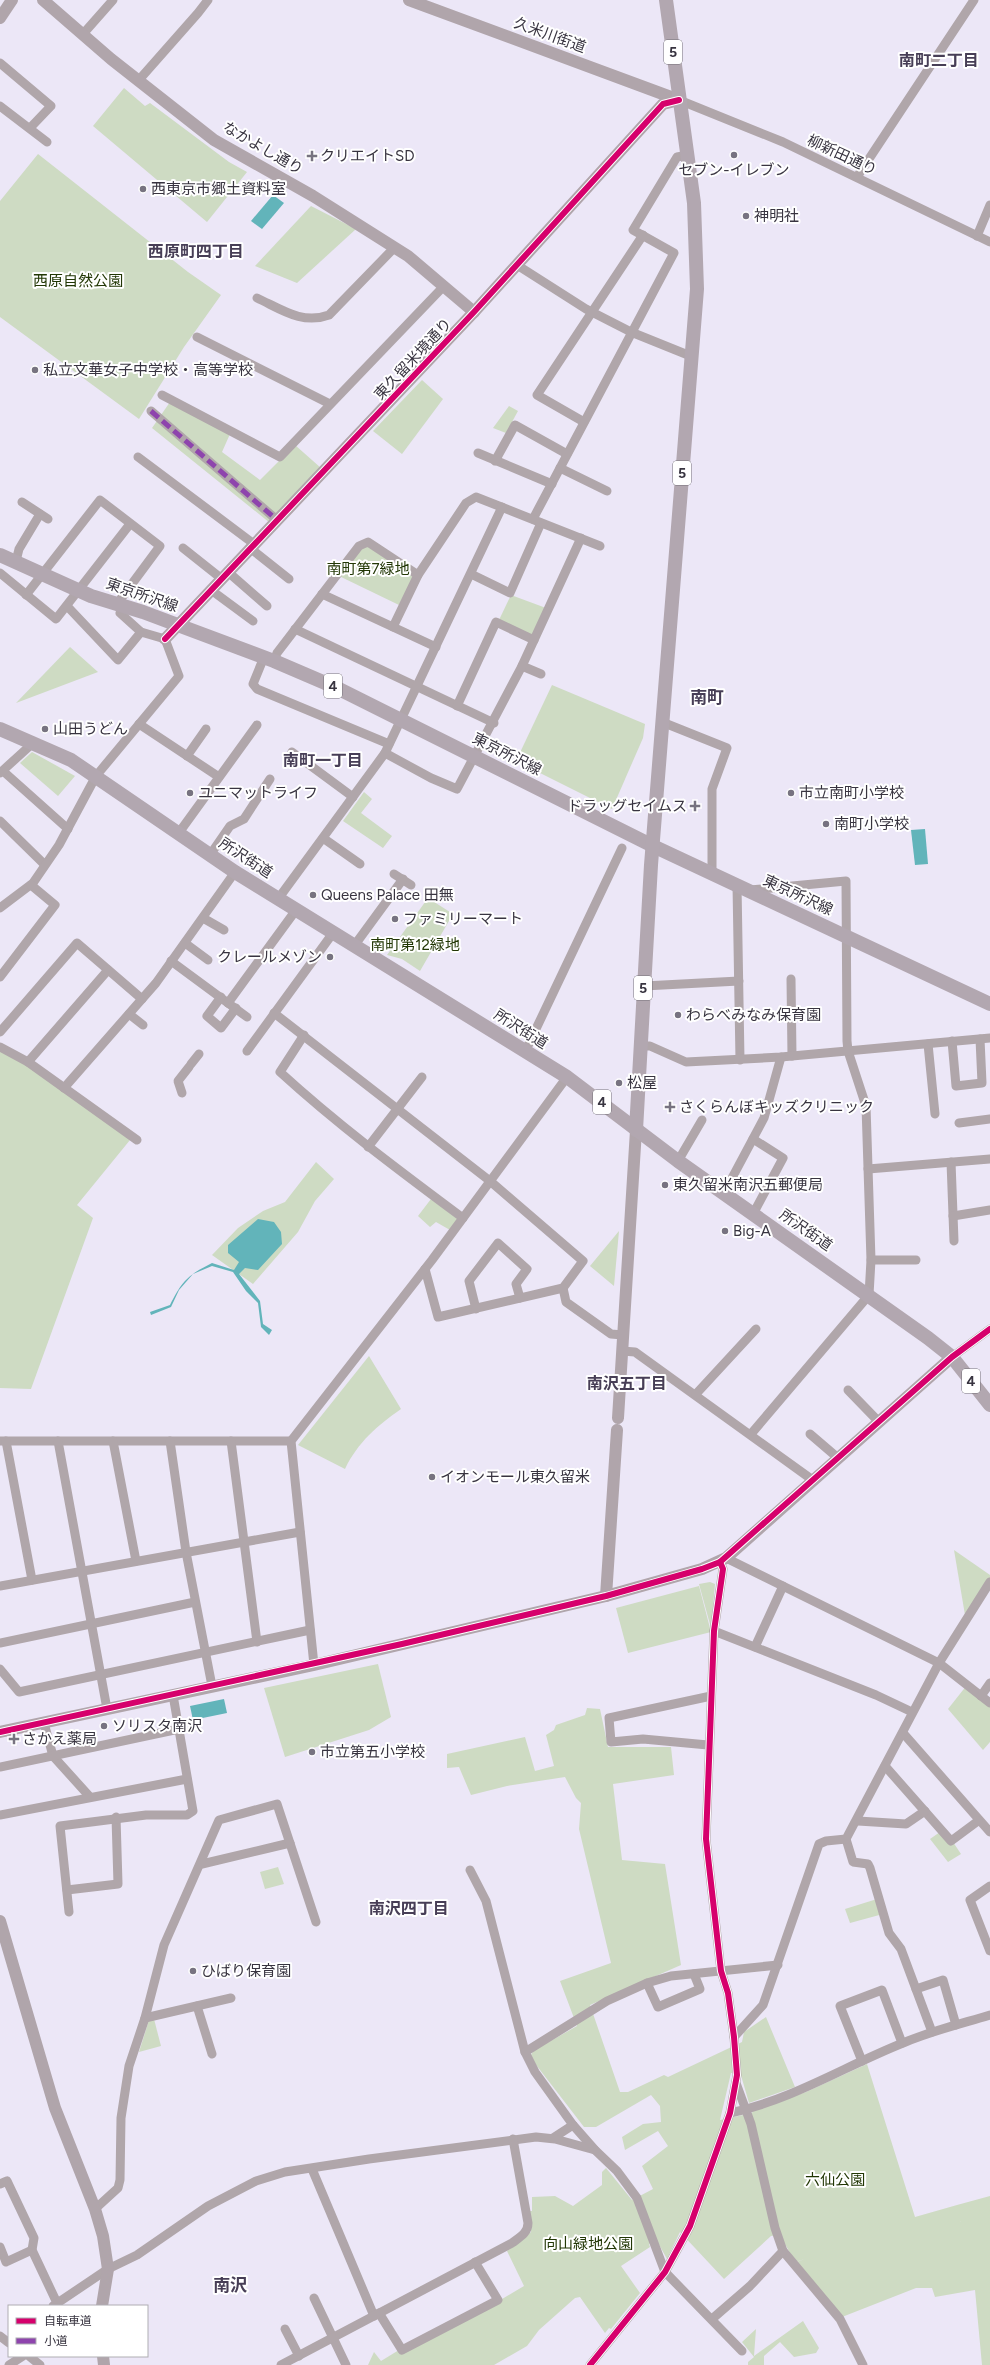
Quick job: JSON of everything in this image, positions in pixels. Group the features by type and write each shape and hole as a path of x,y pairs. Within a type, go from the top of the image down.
{"main road":[{"name":"5","path":"636,1130 653,846 693,357 697,289 696,243 688,155 666,0"},
{"name":"東京所沢線","path":"5,561 43,573 79,590 269,659 402,719 653,846 990,1004"},
{"name":"所沢街道","path":"0,729 71,760 235,872 567,1077 678,1161 869,1295 952,1357 990,1405"}],"street":[{"path":"0,18 12,0"},
{"name":"なかよし通り","path":"44,0 138,81 214,140 313,196 396,247 474,312"},
{"path":"84,34 113,0"},
{"path":"138,81 208,0"},
{"name":"久米川街道","path":"409,0 679,100"},
{"path":"858,177 974,0"},
{"path":"0,63 51,106 30,128"},
{"name":"柳新田通り","path":"679,100 783,142 990,242"},
{"name":"東久留米境通り","path":"165,639 474,312 663,104 679,100"},
{"path":"0,106 47,142"},
{"path":"471,574 510,593 552,484 674,252 633,230 677,157 688,155"},
{"path":"977,236 990,205"},
{"path":"584,422 537,395 643,235"},
{"path":"257,298 301,318 316,320 329,315 396,247"},
{"path":"517,265 593,312 631,332 693,357"},
{"path":"162,395 280,456 444,286"},
{"path":"197,337 330,404"},
{"path":"151,411 277,520"},
{"path":"495,460 515,425 567,454"},
{"path":"478,453 552,484"},
{"path":"138,457 252,546 289,579"},
{"path":"560,468 607,491"},
{"path":"393,627 418,575 466,503 476,497 600,546"},
{"path":"0,908 31,884 68,829 96,776 179,676 165,639 141,632 120,613 120,605 160,546 100,500 26,595"},
{"path":"5,561 19,549 44,516 22,502"},
{"path":"278,899 385,753 502,508"},
{"path":"0,574 56,619 130,524"},
{"path":"385,753 431,778 457,789 494,723 581,538"},
{"path":"389,744 257,689 253,684 269,659 277,652 359,546 368,542 418,575"},
{"path":"183,548 225,575 267,606"},
{"path":"211,590 253,621"},
{"path":"322,594 436,647"},
{"path":"67,606 118,660 141,632"},
{"path":"457,706 496,622 534,640"},
{"path":"295,629 494,723"},
{"path":"522,666 541,674"},
{"path":"662,722 727,748 712,789 712,873"},
{"path":"139,724 219,777"},
{"path":"178,834 257,725"},
{"path":"187,756 206,729"},
{"path":"33,743 1,772 68,829"},
{"path":"292,752 353,797"},
{"path":"210,855 230,826 244,819 267,793 270,779"},
{"path":"0,822 44,864"},
{"path":"323,838 360,864"},
{"path":"525,1052 622,848"},
{"path":"64,1088 142,999 172,961 235,872"},
{"path":"394,874 411,884"},
{"path":"354,946 403,879"},
{"path":"740,1060 739,981 743,888 846,881 848,1051 866,1106 871,1260 869,1295 751,1434"},
{"path":"0,977 54,905 31,884"},
{"path":"228,1003 296,910"},
{"path":"202,918 224,930"},
{"path":"247,1050 333,933"},
{"path":"0,1032 77,943 142,999"},
{"path":"185,943 208,960"},
{"path":"172,961 247,1017"},
{"path":"28,1062 108,970"},
{"path":"791,979 792,1056"},
{"path":"644,986 739,981"},
{"path":"243,983 251,989"},
{"path":"274,1013 490,1181 583,1261 563,1288 438,1317 425,1269"},
{"path":"129,1014 143,1025"},
{"path":"304,1035 280,1072 321,1110 463,1218"},
{"path":"640,1046 650,1046 686,1062 781,1057 990,1038"},
{"path":"952,1041 956,1086 982,1083 983,1076 980,1039"},
{"path":"928,1044 935,1114"},
{"path":"0,1047 28,1062 137,1140"},
{"path":"182,1093 178,1081 199,1054"},
{"path":"724,1193 764,1118 781,1057"},
{"path":"368,1147 422,1077"},
{"path":"314,1665 291,1441 425,1269 567,1077"},
{"path":"959,1122 990,1119"},
{"path":"678,1161 702,1120"},
{"path":"606,1596 636,1130"},
{"path":"753,1139 783,1158 754,1214"},
{"path":"868,1169 990,1159"},
{"path":"951,1162 954,1241"},
{"path":"953,1216 990,1210"},
{"path":"476,1309 469,1281 498,1243 527,1269 516,1284 520,1298"},
{"path":"871,1260 916,1260"},
{"path":"563,1288 566,1302 611,1334 623,1335"},
{"path":"696,1394 756,1329"},
{"path":"0,1732 314,1665 606,1596 723,1560 814,1481 952,1357 990,1329"},
{"path":"622,1351 635,1352 696,1394 814,1481"},
{"path":"848,1390 879,1422"},
{"path":"810,1434 838,1458"},
{"path":"32,1580 3,1441 291,1441"},
{"path":"58,1441 107,1709"},
{"path":"113,1441 136,1561"},
{"path":"170,1441 186,1552 212,1686"},
{"path":"231,1441 257,1642"},
{"path":"0,1586 300,1532"},
{"path":"723,1560 784,1586 939,1663 990,1703"},
{"path":"590,2365 665,2272 690,2226 730,2113 736,2082 734,2037 728,1992 721,1971 706,1838 708,1745 714,1631 723,1560"},
{"path":"846,1839 858,1821 903,1733 912,1712 939,1663 987,1593 990,1582"},
{"path":"754,1647 784,1586"},
{"path":"0,1643 196,1602"},
{"path":"0,1669 19,1692 310,1630"},
{"path":"714,1631 912,1712"},
{"path":"981,1696 990,1683"},
{"path":"69,1912 60,1826 116,1817 187,1815 193,1812 186,1779 173,1695"},
{"path":"708,1745 643,1739 611,1742 609,1718 711,1696"},
{"path":"44,1723 53,1756 90,1797"},
{"path":"0,1767 179,1729"},
{"path":"903,1733 990,1832"},
{"path":"885,1766 951,1841 978,1820"},
{"path":"0,1815 186,1779"},
{"path":"94,2209 118,2188 121,2118 126,2078 145,2018 164,1945 202,1864 219,1820 277,1804 316,1922"},
{"path":"858,1821 906,1824 925,1811"},
{"path":"67,1890 118,1884 116,1817"},
{"path":"734,2037 763,2005 819,1844 826,1841 846,1839"},
{"path":"846,1839 853,1862 868,1864 870,1868 889,1933 901,1949 932,2032"},
{"path":"202,1864 290,1844"},
{"path":"470,1870 486,1901 525,2052 535,2072 573,2125 595,2150 617,2171 637,2198 665,2272 742,2351"},
{"path":"990,1886 970,1900 990,1951"},
{"path":"0,1921 55,2108 103,2236 108,2269 102,2305"},
{"path":"525,2052 607,2001 647,1984 671,1976 778,1965"},
{"path":"647,1984 658,2007 700,1990 694,1974"},
{"path":"916,1989 943,1980 956,2025"},
{"path":"862,2061 840,2006 882,1990 902,2043"},
{"path":"145,2018 231,1998"},
{"path":"197,2006 212,2054"},
{"path":"730,2113 747,2110 822,2082 862,2061 902,2043 932,2032 989,2017"},
{"path":"736,2082 747,2110 775,2228 783,2251 840,2319 863,2365"},
{"path":"553,2138 573,2125"},
{"path":"0,2184 7,2181 34,2238 32,2250 55,2305 108,2269 138,2255 196,2213 243,2187 285,2172 513,2139 553,2138 595,2150"},
{"path":"281,2365 512,2242 528,2228 513,2139"},
{"path":"312,2169 377,2314 402,2350 498,2300 475,2262"},
{"path":"0,2247 6,2262 32,2250"},
{"path":"712,2319 750,2286 783,2251"},
{"path":"314,2298 346,2365"},
{"path":"285,2329 299,2356"},
{"path":"0,2336 8,2342"},
{"path":"9,2365 21,2357"}],"green space":[{"path":"124,88 145,106 150,103 229,162 247,172 207,222 93,126"},
{"name":"西原自然公園","path":"38,154 188,272 221,295 184,347 139,419 0,317 0,201"},
{"path":"311,206 356,229 297,283 255,266"},
{"path":"422,380 443,399 402,454 373,431"},
{"path":"170,402 230,434 222,452 260,480 295,445 321,468 270,523 152,428"},
{"path":"509,406 518,411 506,433 493,428"},
{"name":"南町第7緑地","path":"367,544 413,577 399,605 339,576 360,548"},
{"path":"511,595 546,608 533,636 499,620"},
{"path":"70,647 98,672 16,703"},
{"path":"552,685 645,724 643,738 612,809 516,761"},
{"path":"32,752 75,776 58,796 20,763"},
{"path":"364,792 372,799 361,813 392,836 383,848 343,821"},
{"name":"南町第12緑地","path":"428,898 453,914 420,971 402,959 387,955"},
{"path":"0,1050 33,1069 130,1140 77,1205 93,1218 31,1389 0,1388"},
{"path":"316,1162 334,1179 315,1201 298,1232 253,1284 212,1255 238,1228 263,1211 285,1202"},
{"path":"431,1199 458,1219 450,1230 436,1222 430,1227 418,1216"},
{"path":"619,1231 614,1286 590,1266"},
{"path":"369,1356 401,1409 369,1435 350,1459 345,1469 298,1445"},
{"path":"954,1550 990,1575 990,1582 966,1621"},
{"path":"710,1582 715,1584 711,1628 699,1584"},
{"path":"699,1586 711,1632 628,1653 616,1608"},
{"path":"378,1664 391,1717 369,1730 285,1757 264,1688"},
{"path":"967,1685 990,1703 990,1742 983,1750 948,1709"},
{"path":"587,1708 600,1709 608,1747 671,1747 674,1775 613,1784 622,1860 665,1864 681,1965 590,2005 620,2092 628,2092 664,2075 668,2077 742,2042 744,2032 766,2017 795,2087 749,2103 740,2072 731,2073 720,2120 752,2113 753,2110 806,2092 867,2064 915,2217 990,2196 990,2365 982,2365 975,2290 935,2297 932,2288 916,2288 842,2317 796,2262 805,2259 795,2262 780,2235 771,2236 724,2279 680,2232 667,2259 656,2239 649,2244 650,2247 621,2266 640,2293 611,2329 609,2328 605,2333 580,2297 575,2298 539,2330 527,2346 494,2365 368,2365 374,2352 381,2361 399,2350 487,2308 524,2286 507,2251 531,2232 530,2211 532,2211 532,2197 555,2196 573,2206 602,2185 602,2172 606,2168 632,2200 653,2189 642,2166 668,2146 658,2131 625,2150 622,2137 643,2124 661,2122 660,2106 651,2095 596,2127 584,2127 530,2057 533,2051 577,2026 560,1981 611,1963 579,1829 581,1803 576,1798 565,1777 507,1786 471,1795 459,1767 447,1768 447,1754 525,1737 535,1771 554,1766 546,1735 554,1730 556,1725 585,1715"},
{"path":"940,1832 953,1842 961,1854 948,1862 930,1839"},
{"path":"278,1867 284,1884 265,1889 260,1872"},
{"path":"877,1899 883,1914 850,1923 845,1909"},
{"path":"154,2019 161,2046 139,2052 149,2020"},
{"path":"803,2321 819,2348 816,2353 794,2357 780,2342 764,2356 764,2365 748,2365 748,2362 754,2357 742,2342 756,2329 754,2356"}],"water":[{"path":"273,195 284,203 262,229 251,221"},
{"path":"925,829 928,864 915,865 911,830"},
{"path":"258,1219 274,1222 281,1232 282,1244 258,1270 245,1268 239,1274 260,1301 263,1324 272,1330 269,1335 261,1327 258,1303 246,1291 233,1272 212,1266 193,1274 212,1263 234,1270 239,1262 228,1253 228,1245"},
{"path":"193,1274 179,1290 171,1307 151,1315 150,1312 170,1305 182,1284"},
{"path":"224,1699 227,1713 193,1720 190,1706"}],"marked path":[{"path":"151,411 277,520"}],"cycle path":[{"path":"165,639 474,312 663,104 679,100"},
{"path":"0,1732 402,1644 606,1596 702,1569 720,1562 952,1357 990,1329"},
{"path":"590,2365 665,2272 690,2226 730,2113 737,2075 728,1993 721,1971 706,1839 714,1631 723,1569 720,1562"}],"place":[{"name":"セブン-イレブン","path":"734,155"},
{"name":"クリエイトSD","path":"312,156"},
{"name":"西東京市郷土資料室","path":"143,189"},
{"name":"神明社","path":"746,216"},
{"name":"私立文華女子中学校・高等学校","path":"35,370"},
{"name":"山田うどん","path":"45,729"},
{"name":"ユニマットライフ","path":"190,793"},
{"name":"市立南町小学校","path":"791,793"},
{"name":"ドラッグセイムス","path":"695,806"},
{"name":"南町小学校","path":"826,824"},
{"name":"Queens Palace 田無","path":"313,895"},
{"name":"ファミリーマート","path":"395,919"},
{"name":"クレールメゾン","path":"330,957"},
{"name":"わらべみなみ保育園","path":"678,1015"},
{"name":"松屋","path":"619,1083"},
{"name":"さくらんぼキッズクリニック","path":"670,1107"},
{"name":"東久留米南沢五郵便局","path":"665,1185"},
{"name":"Big-A","path":"725,1231"},
{"name":"イオンモール東久留米","path":"432,1477"},
{"name":"ソリスタ南沢","path":"104,1726"},
{"name":"さかえ薬局","path":"14,1739"},
{"name":"市立第五小学校","path":"312,1752"},
{"name":"ひばり保育園","path":"193,1971"}],"district":[{"name":"南町二丁目","path":"939,60"},
{"name":"西原町四丁目","path":"196,251"},
{"name":"南町","path":"707,697"},
{"name":"南町一丁目","path":"323,760"},
{"name":"南沢五丁目","path":"627,1383"},
{"name":"南沢四丁目","path":"409,1908"},
{"name":"南沢","path":"230,2285"}],"park label":[{"name":"六仙公園","path":"835,2180"},
{"name":"向山緑地公園","path":"588,2244"}]}
